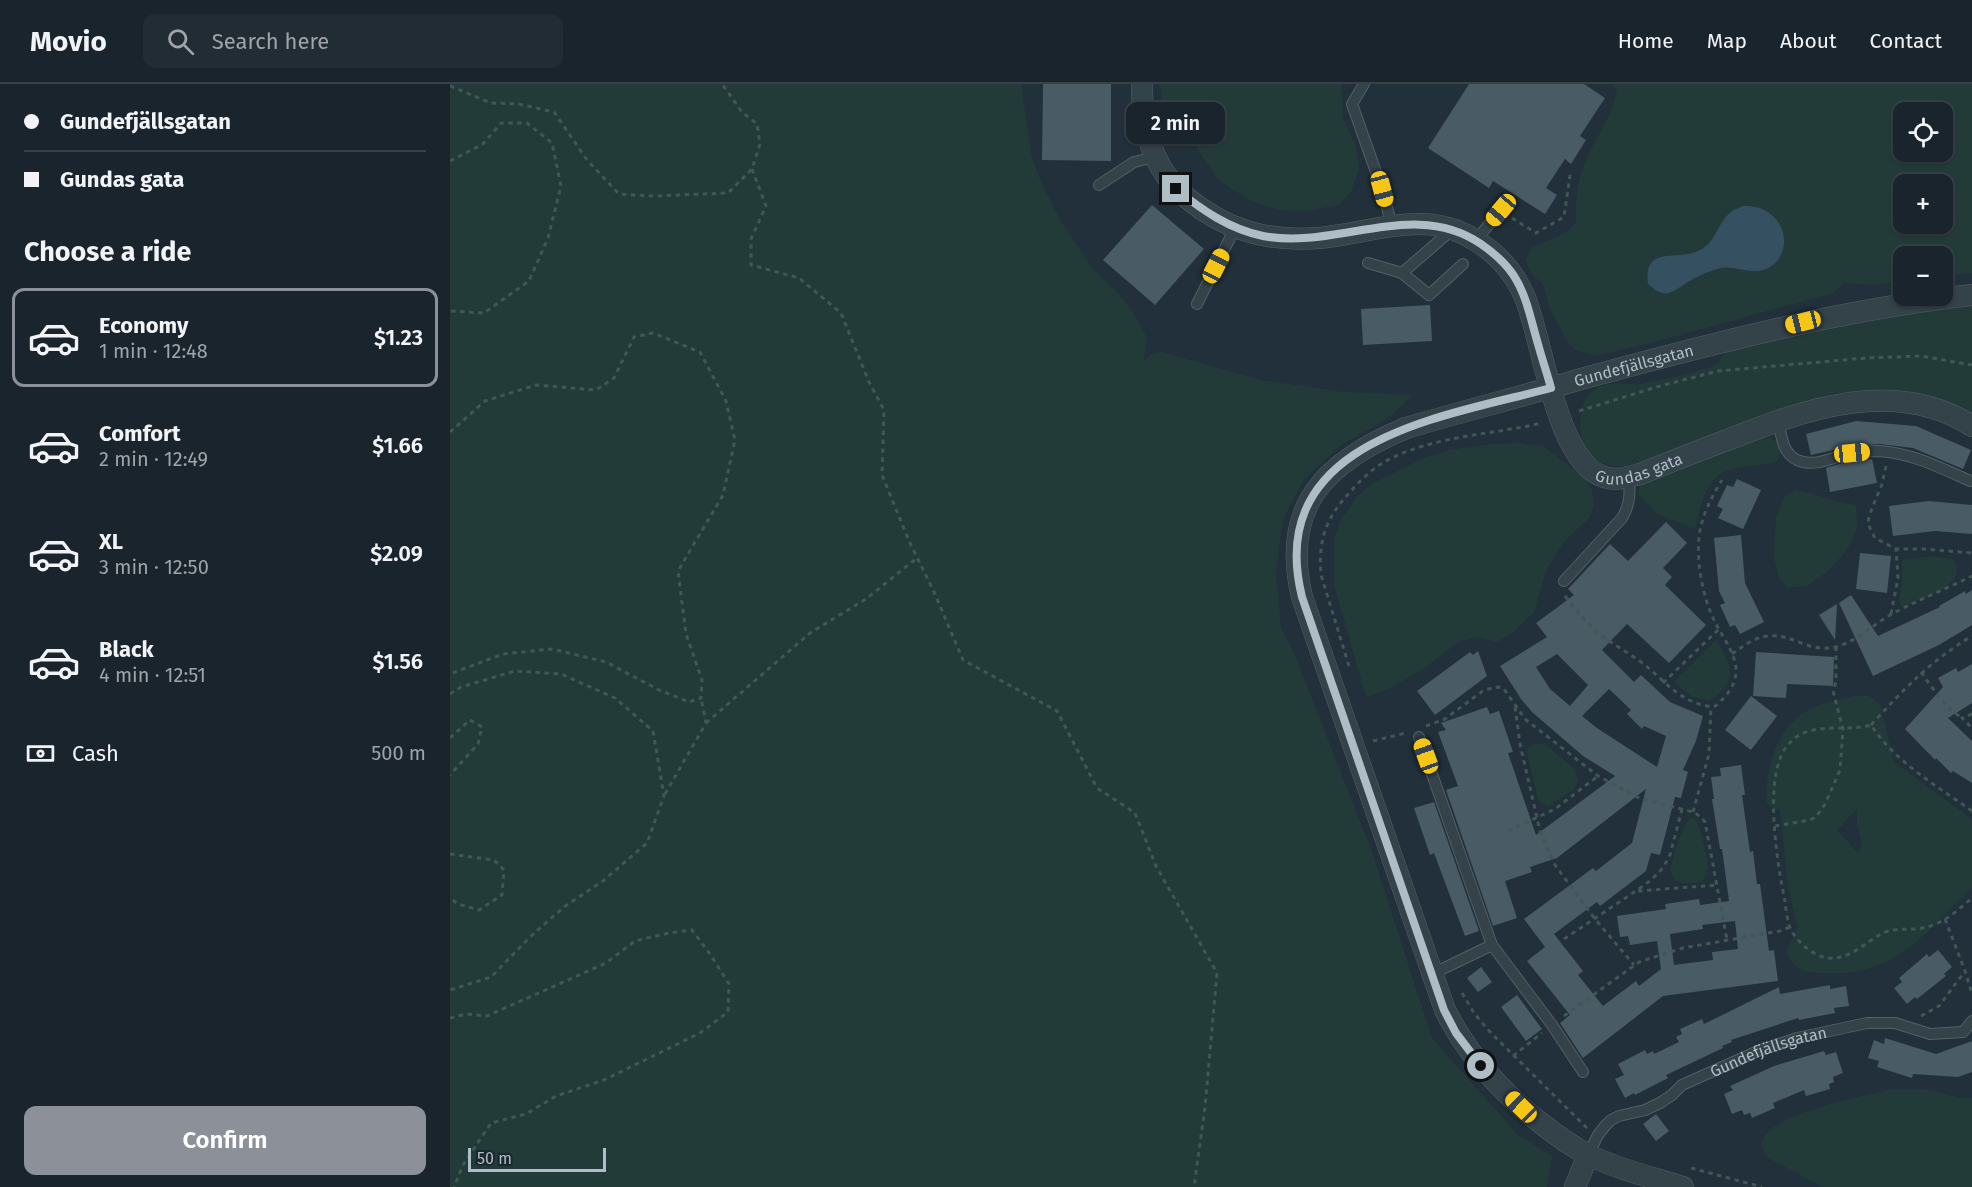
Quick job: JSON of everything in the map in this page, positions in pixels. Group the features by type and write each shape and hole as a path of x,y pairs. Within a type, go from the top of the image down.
{"street":[{"name":"Gundas gata","path":"1142,84 1145,128 1154,157 1176,189 1196,206 1235,228 1263,236 1319,238 1400,224 1425,224 1453,229 1476,240 1496,254 1513,274 1525,296 1551,388 1574,451 1591,470 1602,477 1612,479 1628,477 1778,420 1847,402 1912,403 1942,411 1972,426"},
{"name":"Gundefjällsgatan","path":"1685,1177 1588,1155 1570,1144 1521,1107 1494,1081 1456,1033 1444,1010 1302,597 1296,558 1298,534 1304,513 1328,474 1376,440 1406,428 1674,354 1803,322 1916,301 1972,295"},
{"name":"Gundefjällsgatan","path":"1575,1187 1588,1155"}],"lane":[{"path":"1364,84 1352,104 1382,189 1392,226"},
{"path":"1100,184 1134,162 1154,157"},
{"path":"1476,240 1501,210"},
{"path":"1197,304 1235,228"},
{"path":"1402,273 1453,229"},
{"path":"1368,263 1402,273 1429,295 1462,264"},
{"path":"1778,420 1789,454 1794,459 1803,462 1825,461 1852,453 1902,453 1970,481"},
{"path":"1564,581 1624,515 1629,494 1628,477"},
{"path":"1417,734 1492,945 1552,1025 1583,1072"},
{"path":"1432,974 1492,945"},
{"name":"Gundefjällsgatan","path":"1588,1155 1605,1126 1619,1116 1646,1110 1672,1095 1682,1085 1758,1051 1797,1038 1867,1023 1884,1022 1904,1025 1930,1034 1940,1034 1963,1032 1972,1021"}],"path":[{"path":"450,86 490,103 519,104 554,112 587,160 619,194 655,196 728,194 752,169 760,144 757,124 742,112 722,84"},
{"path":"450,161 483,144 501,123 527,123 552,143 561,186 548,238 529,281 484,313 450,311"},
{"path":"752,169 766,206 751,239 751,265 799,278 841,313 869,382 884,410 882,475 963,660 1016,691 1057,711 1097,788 1135,813 1156,866 1217,973 1205,1107 1194,1187"},
{"path":"1501,210 1536,233 1564,217 1570,175"},
{"path":"450,432 485,401 536,385 596,390 614,378 634,337 653,333 700,352 726,401 735,440 723,495 678,572 686,634 702,680 701,698 706,723"},
{"path":"1350,673 1321,575 1321,546 1326,524 1337,506 1381,464 1418,448 1456,438 1536,425 1589,407 1718,371 1866,357 1922,356 1972,365"},
{"path":"1887,452 1886,470 1869,516 1868,524 1875,538 1896,549 1972,553"},
{"path":"1564,581 1565,595 1593,628 1643,664 1683,698 1699,705 1714,707 1727,696 1733,684 1736,668 1709,609 1698,540 1711,498 1722,480"},
{"path":"1891,614 1898,578 1896,549"},
{"path":"450,990 490,977 564,907 603,881 647,843 664,796 706,723 810,633 866,599 917,558"},
{"path":"1732,655 1749,642 1774,635 1815,647 1836,647 1891,614 1972,576"},
{"path":"1663,682 1719,629"},
{"path":"1972,636 1921,672 1871,725 1822,729 1802,734 1794,739 1781,754 1775,780 1775,826 1780,879 1790,927 1798,941 1812,951 1825,958 1837,958 1855,951 1886,932 1935,925 1972,898"},
{"path":"1775,826 1816,817 1825,804 1840,770 1843,729 1833,690 1836,682 1836,647"},
{"path":"450,674 503,654 552,649 606,662 659,690 690,702 701,698"},
{"path":"450,694 461,687 515,671 561,674 615,698 653,731 664,796"},
{"path":"1921,672 1952,712 1972,728"},
{"path":"1425,727 1444,719 1484,690 1493,687 1504,689 1525,719 1598,776 1639,798 1693,812 1701,817 1704,822 1727,940"},
{"path":"1515,706 1520,744 1539,818 1540,831 1555,865 1595,919 1634,965"},
{"path":"1693,812 1709,754 1711,706"},
{"path":"1962,718 1972,714"},
{"path":"450,738 470,720 482,727 478,744 450,775"},
{"path":"1871,725 1879,738 1901,759 1972,811"},
{"path":"1375,747 1372,741 1417,734"},
{"path":"1508,831 1555,809 1598,776"},
{"path":"1564,939 1636,891 1663,867 1670,855 1682,809"},
{"path":"450,854 494,860 504,870 502,895 479,910 458,904 450,898"},
{"path":"1636,891 1717,885"},
{"path":"1946,919 1972,994"},
{"path":"1513,1056 1634,965 1656,955 1780,931 1790,927"},
{"path":"450,1018 466,1014 487,1016 606,963 635,941 692,930 729,984 728,1012 700,1033 604,1080 556,1096 526,1114 491,1122 463,1165 454,1187"},
{"path":"1451,965 1464,1000 1513,1056 1587,1129 1598,1135"},
{"path":"1904,1025 1939,1006 1965,971"},
{"path":"1685,1177 1762,1187"}],"green space":[{"path":"450,84 1021,84 1031,153 1039,177 1060,220 1092,268 1120,295 1136,317 1147,338 1143,362 1152,354 1161,352 1261,380 1344,392 1413,395 1391,416 1340,446 1304,479 1283,519 1276,571 1281,627 1296,658 1372,852 1432,1038 1518,1135 1552,1156 1547,1187 450,1187"},
{"path":"1160,84 1341,84 1343,118 1356,147 1359,168 1351,192 1339,205 1307,211 1278,210 1251,201 1218,180 1192,140 1171,131 1163,115"},
{"path":"1612,84 1972,84 1972,273 1953,275 1953,246 1893,246 1893,282 1873,285 1844,283 1833,293 1595,356 1574,349 1567,341 1549,307 1543,284 1530,273 1526,260 1531,248 1561,235 1576,223 1577,192 1582,169 1611,111 1617,92"},
{"path":"1972,306 1972,414 1905,393 1869,391 1836,393 1627,466 1605,464 1597,460 1590,454 1581,438 1583,405 1589,394 1600,386 1640,384 1691,373 1715,365 1727,351 1855,321"},
{"path":"1758,438 1772,438 1778,444 1781,453 1777,461 1735,468 1714,479 1705,494 1695,529 1657,514 1638,494 1644,482"},
{"path":"1521,443 1543,446 1584,477 1592,490 1594,505 1590,517 1563,543 1546,571 1534,612 1512,633 1497,642 1477,637 1460,641 1423,669 1390,688 1366,697 1334,585 1334,538 1341,520 1357,497 1372,484 1422,459 1449,450 1490,444"},
{"path":"1796,490 1856,505 1857,529 1847,550 1828,571 1807,586 1787,588 1779,578 1774,557 1776,516 1785,496"},
{"path":"1930,556 1953,559 1957,568 1955,577 1949,584 1930,596 1901,607 1899,601 1902,560"},
{"path":"1716,640 1727,658 1730,674 1725,688 1709,701 1691,696 1674,682"},
{"path":"1856,696 1869,696 1880,704 1894,762 1972,819 1972,888 1906,950 1889,960 1847,973 1821,973 1795,966 1786,951 1798,928 1788,888 1780,810 1767,804 1768,778 1774,751 1787,728 1796,718 1819,705","holes":["1857,809 1857,824 1862,843 1858,853 1837,830"]},
{"path":"1535,743 1546,745 1575,769 1578,780 1574,789 1549,806 1538,800 1527,753 1528,748"},
{"path":"1691,818 1697,822 1702,836 1708,869 1702,882 1687,883 1679,882 1670,871 1681,834 1687,821"},
{"path":"1893,1089 1932,1090 1959,1098 1972,1098 1972,1187 1823,1187 1766,1157 1761,1144 1767,1133 1779,1124 1827,1105"}],"water":[{"path":"1743,206 1763,209 1780,225 1783,232 1783,248 1781,255 1770,267 1757,271 1717,269 1698,276 1668,293 1659,292 1648,284 1648,272 1656,259 1689,254 1704,248 1726,217"}],"building":[{"path":"1043,84 1111,84 1111,161 1042,160"},
{"path":"1469,84 1584,84 1605,98 1580,136 1586,140 1571,164 1565,159 1546,188 1557,195 1545,214 1493,181 1489,188 1428,148"},
{"path":"1152,205 1204,249 1155,305 1103,260"},
{"path":"1430,305 1432,341 1363,345 1361,309"},
{"path":"1856,421 1916,426 1971,450 1963,469 1913,448 1880,444 1850,446 1811,455 1806,434"},
{"path":"1872,459 1877,483 1830,492 1826,468 1852,460"},
{"path":"1737,479 1761,490 1743,529 1718,518 1723,509 1717,506 1727,485 1733,487"},
{"path":"1929,501 1972,505 1972,534 1935,531 1893,536 1889,506"},
{"path":"1666,522 1687,543 1663,568 1672,577 1665,585 1706,625 1669,663 1627,624 1602,650 1634,682 1641,675 1670,702 1703,716 1696,741 1683,770 1688,772 1681,798 1675,797 1660,855 1651,853 1646,871 1600,906 1597,902 1554,934 1583,971 1578,975 1603,1006 1636,981 1639,986 1661,969 1657,941 1630,945 1628,936 1620,937 1617,916 1666,909 1665,904 1699,899 1700,905 1729,901 1712,799 1714,799 1711,777 1721,776 1720,768 1741,765 1745,795 1742,795 1750,852 1753,851 1769,951 1774,950 1778,981 1663,996 1583,1058 1560,1023 1570,1015 1527,961 1545,947 1524,919 1593,868 1596,871 1632,843 1646,789 1557,858 1530,867 1532,872 1505,881 1517,918 1493,926 1446,790 1458,786 1438,732 1446,730 1441,723 1487,707 1490,714 1499,711 1513,752 1508,753 1536,835 1615,776 1583,756 1532,712 1500,666 1547,637 1536,623 1574,595 1568,589 1610,544 1628,561","holes":["1557,654 1588,685 1570,706 1550,689 1536,667","1609,689 1631,710 1627,714 1642,729 1644,726 1666,736 1657,767 1582,716","1735,921 1738,949 1712,952 1713,960 1674,965 1670,934 1703,929 1702,925"]},
{"path":"1741,535 1745,583 1764,622 1740,634 1735,625 1730,627 1720,605 1725,603 1719,591 1714,538"},
{"path":"1860,553 1891,556 1887,593 1856,589"},
{"path":"1972,590 1972,625 1939,645 1873,676 1839,603 1851,595 1878,636 1940,607 1965,591 1966,594"},
{"path":"1837,604 1835,640 1819,615"},
{"path":"1478,651 1487,676 1435,715 1417,691 1470,652 1473,655"},
{"path":"1756,652 1834,657 1833,686 1787,684 1786,698 1753,696"},
{"path":"1972,664 1972,703 1948,718 1972,741 1972,783 1953,771 1951,773 1905,729 1943,687 1938,678 1956,668 1958,672"},
{"path":"1751,696 1777,716 1751,750 1725,730"},
{"path":"1434,802 1479,931 1465,936 1434,853 1430,855 1414,808"},
{"path":"1938,950 1952,967 1944,974 1946,976 1907,1004 1894,988 1902,982 1899,978 1927,954 1929,957"},
{"path":"1481,967 1492,982 1478,992 1467,978"},
{"path":"1830,985 1830,989 1846,986 1849,1006 1834,1008 1835,1013 1799,1020 1798,1018 1731,1040 1732,1042 1722,1046 1723,1048 1666,1075 1668,1078 1635,1095 1634,1093 1625,1098 1615,1079 1624,1075 1618,1064 1645,1050 1647,1054 1653,1051 1654,1054 1679,1042 1676,1037 1682,1034 1680,1029 1702,1019 1704,1024 1779,987 1780,994"},
{"path":"1517,995 1542,1029 1526,1041 1501,1007"},
{"path":"1885,1038 1936,1054 1972,1041 1972,1072 1958,1077 1913,1074 1912,1078 1877,1067 1879,1061 1868,1058 1874,1040 1884,1044"},
{"path":"1824,1051 1826,1055 1836,1052 1843,1073 1833,1077 1834,1082 1829,1084 1830,1089 1806,1096 1804,1090 1773,1103 1775,1108 1752,1118 1750,1113 1744,1115 1742,1110 1732,1114 1724,1094 1733,1090 1730,1086 1774,1066"},
{"path":"1656,1114 1669,1131 1656,1141 1643,1124"}],"route":[{"path":"1176,189 1196,206 1217,219 1235,228 1263,236 1319,238 1400,224 1425,224 1451,228 1472,238 1496,254 1513,274 1525,296 1551,388 1406,428 1376,440 1348,458 1328,474 1314,493 1304,513 1298,534 1296,558 1302,597 1444,1010 1456,1033 1481,1066"}]}
